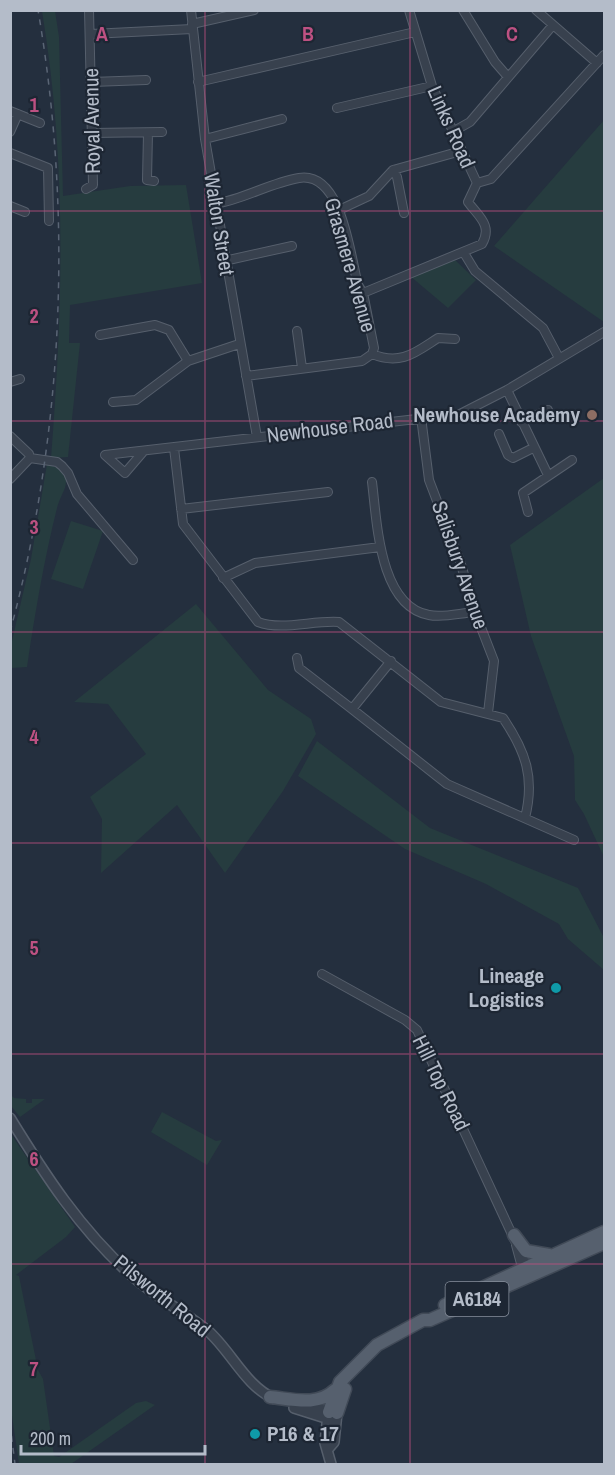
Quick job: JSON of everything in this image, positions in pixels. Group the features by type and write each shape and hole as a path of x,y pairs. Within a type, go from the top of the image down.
{"main road":[{"name":"A6184","path":"332,1416 341,1384 382,1341 423,1320 430,1320 550,1255 604,1232"},
{"path":"514,1235 526,1251 550,1255"},
{"name":"A6184","path":"423,1320 427,1314 507,1275 604,1243"},
{"path":"270,1397 313,1400 325,1397 341,1384"}],"street":[{"name":"Royal Avenue","path":"86,189 91,189 93,185 89,10"},
{"name":"Walton Street","path":"191,10 205,139 215,204 257,437"},
{"path":"90,34 192,26 254,10"},
{"name":"Links Road","path":"409,10 432,86 477,183 468,202 484,220 486,237 482,244 464,253"},
{"path":"463,10 495,62 508,77"},
{"path":"536,10 597,63"},
{"path":"453,131 470,122 553,25"},
{"path":"198,82 415,32"},
{"path":"477,183 491,179 604,55"},
{"path":"92,82 146,80"},
{"path":"337,108 432,86"},
{"path":"10,132 14,112 40,123"},
{"path":"205,139 282,119"},
{"path":"92,133 162,132"},
{"path":"148,133 147,180 154,181"},
{"path":"339,210 369,196 393,170 461,151"},
{"path":"10,153 48,168 49,221"},
{"path":"393,170 398,177 404,213"},
{"name":"Grasmere Avenue","path":"215,204 237,200 299,178 317,179 329,189 339,210 356,278 363,293 374,348 372,354"},
{"path":"10,206 25,212"},
{"path":"224,261 292,246"},
{"path":"363,293 464,253 475,271 543,328 559,358"},
{"path":"100,334 155,325 169,330 188,361"},
{"path":"297,331 302,368"},
{"name":"Newhouse Road","path":"143,452 460,414 507,390 604,332"},
{"path":"246,376 362,361 372,354 386,358 414,355 435,335 455,339"},
{"path":"113,402 136,400 188,361 239,344"},
{"path":"10,382 20,379"},
{"path":"507,390 548,475"},
{"path":"521,422 548,410"},
{"name":"Salisbury Avenue","path":"421,417 429,480 494,660 488,713"},
{"path":"499,434 508,455 513,458 533,448"},
{"path":"10,436 29,454 30,458"},
{"path":"174,448 183,524 258,622 268,626 318,621 339,622 441,702 503,718 516,737 529,774 531,795 525,818"},
{"path":"10,479 30,458"},
{"path":"30,458 57,462 62,466 68,473 77,494 133,560"},
{"path":"528,512 523,493 572,460"},
{"path":"372,482 380,547 394,588 413,609 438,616 475,612"},
{"path":"181,509 328,492"},
{"path":"223,578 255,564 380,547"},
{"path":"297,658 299,668 447,784 574,840"},
{"path":"352,709 391,661"},
{"name":"Hill Top Road","path":"322,974 405,1020 417,1030 514,1235 524,1269"},
{"name":"Pilsworth Road","path":"10,1118 48,1181 92,1236 131,1275 207,1331 270,1397 332,1416"},
{"path":"331,1464 325,1443 332,1416"}],"green space":[{"path":"42,11 55,11 59,37 63,196 130,186 186,185 202,283 70,305 69,343 80,343 68,457 51,458 60,290 59,179 56,123"},
{"path":"604,120 604,322 494,246"},
{"path":"455,260 476,280 448,308 410,276"},
{"path":"47,464 63,470 66,485 57,508 48,547 27,667 11,668 11,645 31,559"},
{"path":"604,478 603,855 575,800 574,756 531,636 510,545"},
{"path":"71,521 103,531 83,589 51,579"},
{"path":"196,604 268,690 311,719 316,734 283,791 225,873 177,805 101,873 102,819 90,797 146,754 108,704 74,702"},
{"path":"317,741 430,828 578,888 604,938 604,970 568,939 559,924 486,884 405,849 298,776"},
{"path":"10,1094 14,1098 26,1099 26,1103 32,1103 32,1099 45,1099 20,1117 11,1106"},
{"path":"162,1112 216,1141 222,1140 207,1165 151,1132"},
{"path":"10,1133 75,1227 66,1237 16,1275 19,1276 38,1370 43,1379 54,1456 59,1457 136,1403 146,1401 155,1405 71,1464 19,1464 10,1402"}],"railway":[{"path":"10,632 28,556 42,479 52,401 57,322 59,244 56,165 49,87 38,10"},
{"path":"10,1424 15,1464"}],"place":[{"name":"Newhouse Academy","path":"592,415"},
{"name":"Lineage Logistics","path":"556,988"},
{"name":"P16 & 17","path":"255,1434"}]}
